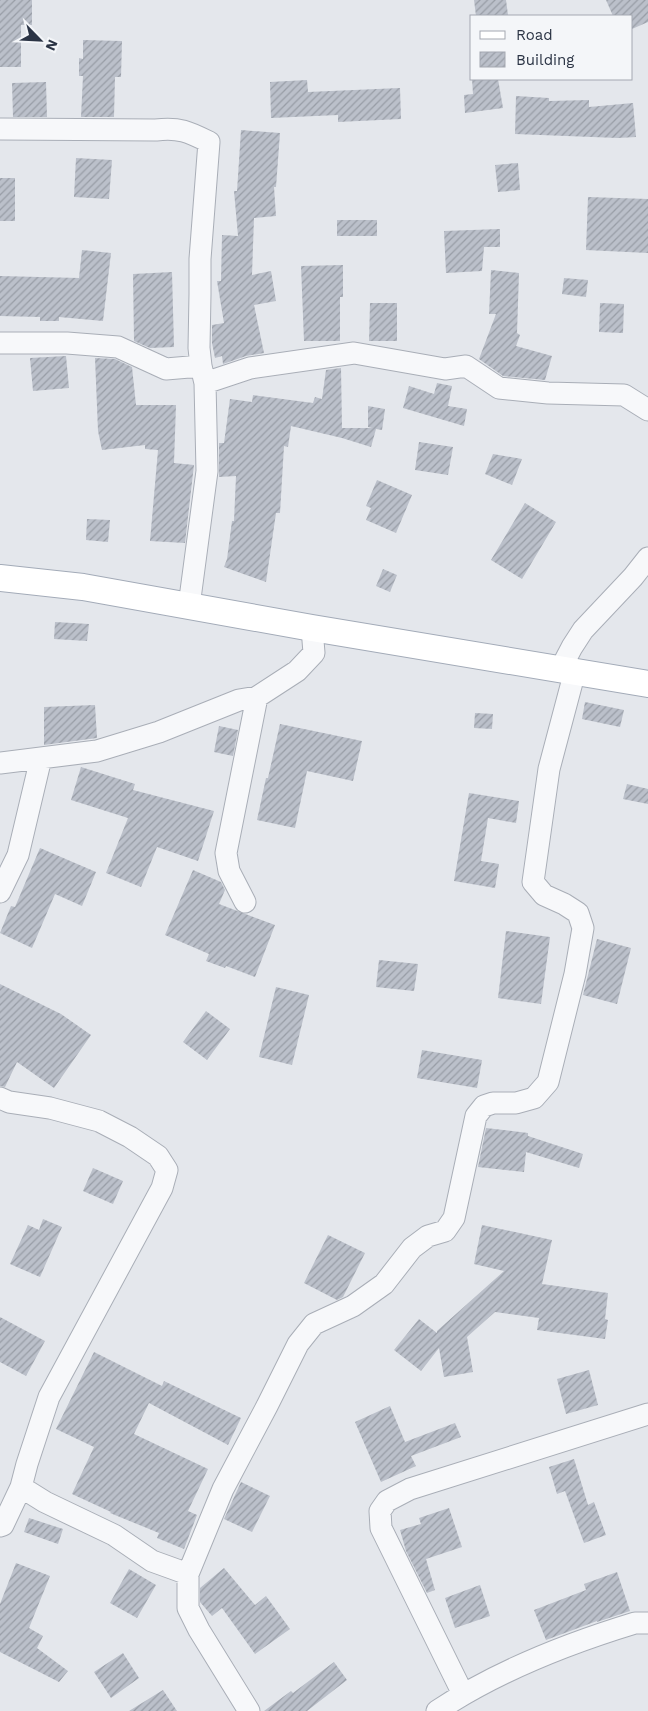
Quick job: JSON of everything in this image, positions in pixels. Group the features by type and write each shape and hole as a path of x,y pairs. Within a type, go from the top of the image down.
{"main road":[{"path":"0,578 83,587 312,628 524,664 568,669 648,684"}],"street":[{"path":"0,129 156,130 171,128 187,131 209,142 200,259 199,348 203,374 207,471 189,606"},
{"path":"0,343 67,343 118,347 166,369 203,374 354,353 445,369 466,366 499,388 548,393 624,395 648,410"},
{"path":"249,1711 199,1630 188,1608 188,1574 223,1489 298,1344 314,1324 353,1306 384,1284 412,1248 428,1236 444,1231 454,1218 476,1116 484,1106 493,1103 516,1103 534,1098 548,1082 575,974 584,928 578,913 544,895 533,882 549,769 572,647 583,630 633,577 648,558"},
{"path":"0,763 97,751 159,732 239,700 256,697 297,671 314,653 312,628"},
{"path":"245,902 230,871 226,853 256,697"},
{"path":"0,892 18,855 41,758"},
{"path":"0,1098 9,1102 50,1108 100,1120 158,1156 167,1170 162,1188 48,1397 21,1487 3,1525 0,1526"},
{"path":"463,1694 381,1528 380,1511 386,1501 410,1489 648,1414"},
{"path":"21,1487 45,1502 114,1535 152,1561 188,1574"},
{"path":"437,1711 463,1694 569,1645 635,1622 648,1623"}],"building":[{"path":"0,0 32,0 32,25 21,25 21,67 0,67"},
{"path":"474,0 506,0 508,15 476,15"},
{"path":"606,0 648,0 648,22 633,29 633,15 613,15"},
{"path":"83,40 122,41 121,77 115,77 114,117 81,117 83,76 79,76 79,58 83,59"},
{"path":"307,80 308,92 400,88 401,119 338,122 338,115 271,118 270,82"},
{"path":"472,80 498,80 503,108 465,113 464,95 473,94"},
{"path":"46,82 47,117 13,117 12,83"},
{"path":"516,96 549,98 549,101 589,100 589,107 633,103 636,137 515,134"},
{"path":"241,130 280,133 276,187 274,187 276,216 254,218 252,275 271,271 276,301 254,305 264,353 246,356 223,364 222,356 215,358 212,343 212,325 224,323 217,281 221,281 222,235 238,236 234,191 237,191"},
{"path":"76,158 112,160 109,199 74,197"},
{"path":"518,163 520,190 498,192 495,165"},
{"path":"0,178 15,178 15,221 0,221"},
{"path":"588,197 648,199 648,253 586,250"},
{"path":"337,220 377,220 377,236 337,236"},
{"path":"500,229 500,247 484,247 482,271 446,273 444,231"},
{"path":"82,250 111,253 103,321 59,317 59,321 40,321 40,317 0,316 0,276 79,278"},
{"path":"343,265 343,297 340,297 340,341 304,341 301,266"},
{"path":"491,270 519,273 517,333 520,335 516,346 552,356 545,380 503,376 479,359 496,314 489,314"},
{"path":"172,272 174,347 150,348 134,341 133,274"},
{"path":"564,278 588,280 586,297 562,294"},
{"path":"370,303 397,303 397,341 369,341"},
{"path":"600,303 624,304 623,333 599,332"},
{"path":"66,356 69,388 33,391 30,358"},
{"path":"95,358 115,359 132,367 136,405 176,405 174,463 194,465 185,543 150,541 158,450 145,449 145,445 102,450 98,431"},
{"path":"341,368 342,428 372,428 368,427 368,406 385,409 382,430 376,429 371,447 291,426 288,447 284,446 280,513 276,513 266,582 224,567 227,559 232,521 234,521 236,476 219,477 219,443 224,443 230,399 252,402 253,395 313,403 315,397 322,399 326,370"},
{"path":"437,383 452,386 448,406 467,409 464,426 403,408 409,386 434,394"},
{"path":"419,442 453,447 448,475 415,470"},
{"path":"493,454 522,459 512,485 485,474"},
{"path":"377,480 412,495 396,533 366,520 371,508 366,506"},
{"path":"525,503 556,522 522,579 491,560"},
{"path":"87,519 110,520 108,542 86,540"},
{"path":"383,569 397,575 390,592 376,586"},
{"path":"55,622 89,624 87,641 54,639"},
{"path":"585,702 624,710 620,727 582,719"},
{"path":"95,705 97,738 44,745 44,707"},
{"path":"475,713 493,714 492,729 474,728"},
{"path":"280,724 362,741 353,781 307,771 295,828 257,820"},
{"path":"219,726 238,730 233,756 214,752"},
{"path":"81,767 135,784 133,790 214,811 198,861 157,847 141,887 106,873 128,818 71,800"},
{"path":"627,784 648,789 648,804 623,799"},
{"path":"469,793 519,801 516,823 488,818 481,861 499,864 495,888 454,881"},
{"path":"40,848 96,872 82,906 55,894 32,948 0,933 11,906 15,907"},
{"path":"193,870 221,882 225,890 219,904 275,925 255,977 206,961 209,954 165,935"},
{"path":"506,931 550,937 541,1004 498,998"},
{"path":"597,939 631,948 617,1004 583,995"},
{"path":"379,960 418,964 414,991 376,987"},
{"path":"0,984 61,1014 91,1035 54,1088 17,1062 5,1087 0,1086"},
{"path":"276,987 309,995 292,1065 259,1057"},
{"path":"206,1011 230,1029 207,1060 183,1042"},
{"path":"422,1050 482,1060 477,1088 417,1078"},
{"path":"486,1128 528,1133 528,1136 583,1154 579,1168 526,1152 524,1172 478,1167"},
{"path":"93,1168 123,1181 113,1204 83,1191"},
{"path":"43,1219 62,1227 40,1277 10,1264 28,1225 39,1230"},
{"path":"482,1225 552,1240 542,1284 608,1293 605,1319 608,1320 605,1339 537,1330 539,1318 495,1312 467,1337 473,1372 444,1377 439,1348 421,1371 394,1350 419,1319 437,1333 504,1271 474,1264"},
{"path":"328,1235 365,1253 343,1297 337,1300 304,1283"},
{"path":"0,1317 45,1341 26,1376 0,1362"},
{"path":"94,1352 162,1386 164,1381 241,1418 228,1445 149,1403 134,1434 208,1469 188,1511 197,1515 184,1549 157,1538 159,1533 110,1513 72,1494 94,1447 56,1429"},
{"path":"589,1370 598,1405 566,1414 557,1379"},
{"path":"390,1406 405,1442 455,1423 461,1437 411,1456 416,1466 381,1482 355,1422"},
{"path":"574,1459 588,1505 594,1502 606,1535 584,1543 565,1491 557,1494 549,1467"},
{"path":"241,1482 270,1496 252,1532 224,1519"},
{"path":"449,1508 462,1547 426,1559 435,1590 427,1593 406,1551 400,1530 421,1524 419,1518"},
{"path":"29,1518 63,1529 58,1544 24,1532"},
{"path":"16,1563 50,1576 29,1628 43,1636 37,1648 68,1671 59,1682 0,1652 0,1604"},
{"path":"224,1568 255,1605 266,1596 290,1629 255,1654 222,1608 212,1616 200,1602 200,1588"},
{"path":"129,1569 156,1585 137,1618 110,1603"},
{"path":"617,1572 630,1611 546,1640 534,1610 586,1590 584,1584"},
{"path":"480,1585 490,1616 455,1628 445,1598"},
{"path":"123,1653 139,1678 111,1698 94,1672"},
{"path":"334,1662 347,1680 307,1711 264,1711 291,1691 293,1693"},
{"path":"163,1690 177,1711 129,1711"}]}
